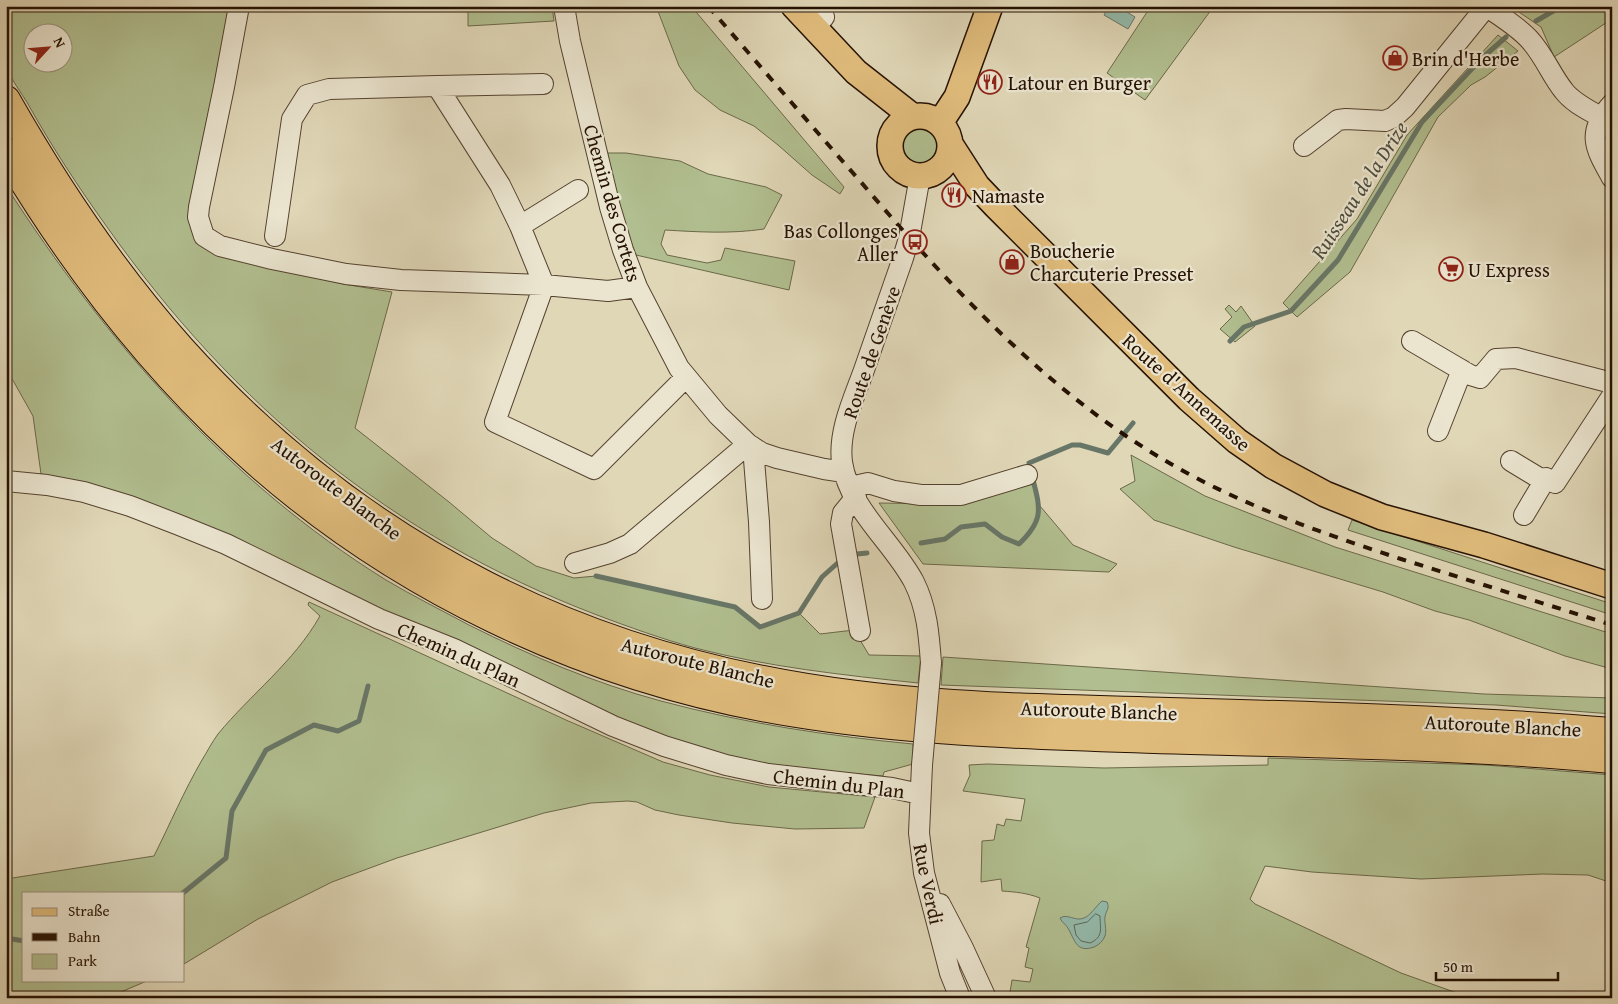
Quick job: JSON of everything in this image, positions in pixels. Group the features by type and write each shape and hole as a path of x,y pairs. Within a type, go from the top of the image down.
{"highway":[{"name":"Autoroute Blanche","path":"6,100 67,198 139,298 208,377 279,446 343,498 376,522 418,548 525,605 612,640 686,663 739,676 858,696 954,704 1444,720 1612,732"},
{"name":"Autoroute Blanche","path":"6,152 47,216 114,309 159,364 236,444 366,545 443,593 535,638 602,664 734,702 790,712 881,724 959,731 1071,736 1507,750 1612,759"}],"main road":[{"path":"794,6 817,17 856,72 891,136"},
{"path":"945,133 927,116 912,116 899,124 891,136 890,148 895,163 908,173 930,172 948,157 945,133 990,6"},
{"path":"856,72 912,116"},
{"name":"Route d'Annemasse","path":"945,133 977,186 1183,393 1230,435 1273,466 1325,494 1374,514 1484,545 1612,586"},
{"name":"Route d'Annemasse","path":"930,172 977,186"}],"street":[{"path":"239,6 199,207 198,217 204,236 220,246 346,274 401,280 544,285 608,291 637,287"},
{"name":"Chemin des Cortets","path":"564,6 570,41 610,207 623,250 637,287 679,368 718,416 750,446 762,453 824,469 850,485 868,483 894,491 921,496 961,495 1027,475"},
{"path":"1304,146 1338,120 1382,122 1394,117 1405,107 1486,6 1529,39 1568,96 1607,111 1595,136 1595,143 1612,178"},
{"path":"275,236 292,120 307,95 329,89 543,84"},
{"path":"437,86 500,185 520,226 544,285 495,422 594,469 686,378"},
{"name":"Route de Genève","path":"850,485 842,447 849,413 903,258 930,172"},
{"path":"520,226 578,190"},
{"path":"1412,341 1466,373 1480,378 1496,358 1516,358 1612,383"},
{"path":"1438,431 1466,373"},
{"path":"1524,515 1546,478 1555,483 1612,396"},
{"path":"575,563 610,553 630,544 750,446"},
{"path":"750,446 759,522 762,599"},
{"path":"1512,461 1544,481"},
{"name":"Chemin du Plan","path":"6,481 47,485 84,492 130,506 179,525 226,544 379,619 445,645 612,726 695,756 774,776 892,788 920,794"},
{"path":"850,485 841,524 860,631"},
{"name":"Rue Verdi","path":"850,485 908,572 917,590 928,621 930,663 919,832 924,873 950,973 960,998"},
{"path":"924,873 963,948 986,998"},
{"name":"Rue Verdi","path":"950,973 951,998"}],"green space":[{"path":"6,6 232,6 195,205 217,255 343,284 392,292 355,428 492,538 536,566 574,578 596,576 735,607 760,627 799,613 820,634 854,630 869,655 921,656 918,683 778,665 722,655 658,637 597,615 522,583 451,546 385,505 322,459 264,408 208,352 156,292 76,182 11,76 6,62"},
{"path":"468,6 552,6 554,21 468,26"},
{"path":"656,6 691,6 844,187 840,194 812,175 754,126 720,110 695,90 679,66"},
{"path":"1151,6 1214,6 1145,100 1107,73"},
{"path":"1510,6 1612,6 1612,19 1554,57 1541,27"},
{"path":"1498,35 1518,51 1485,77 1471,85 1438,117 1350,272 1297,317 1283,303 1357,219 1407,135"},
{"path":"920,129 932,134 937,146 932,158 920,163 908,158 903,146 908,134"},
{"path":"607,153 626,153 680,161 708,174 766,187 782,195 764,229 727,232 665,230 661,244 667,255 707,263 721,260 725,248 795,261 789,290 636,255 627,243 606,170"},
{"path":"6,186 85,299 174,404 223,453 274,499 328,541 386,580 492,636 539,658 611,686 692,709 754,722 818,733 913,744 913,764 884,772 883,776 797,769 726,756 655,734 90,486 41,474 33,416 6,368"},
{"path":"1229,305 1236,312 1241,306 1255,326 1235,342 1220,329 1232,317 1225,309"},
{"path":"1131,455 1205,496 1335,547 1612,634 1612,669 1565,656 1469,620 1435,611 1383,592 1234,547 1154,520 1120,489 1135,481"},
{"path":"1033,480 1040,506 1073,545 1117,564 1109,572 923,564 879,503 946,504"},
{"path":"1352,520 1612,604 1612,615 1348,530"},
{"path":"309,602 566,720 663,762 710,775 769,787 875,797 864,828 795,829 732,823 679,815 655,810 637,802 591,803 544,813 397,858 332,882 258,919 185,963 185,892 22,892 22,982 144,982 107,998 6,998 6,879 154,856 189,784 216,737 285,663 310,633 320,616 308,605"},
{"path":"943,657 1484,694 1612,698 1612,714 1496,705 941,685"},
{"path":"1268,758 1486,765 1612,775 1612,883 1588,875 1543,874 1421,879 1312,872 1265,866 1250,899 1255,904 1401,973 1471,998 1009,998 1012,980 1030,982 1033,969 1025,967 1029,948 1026,947 1040,898 1002,891 1001,879 981,882 982,841 994,840 997,824 1004,826 1006,819 1021,821 1025,799 963,791 970,775 969,765 1104,768 1268,765"}],"water":[{"path":"1109,6 1117,6 1135,17 1128,29 1104,15"},
{"path":"1102,901 1107,902 1108,906 1105,917 1105,936 1094,947 1080,947 1060,918 1066,916 1078,919 1084,918"}],"waterway":[{"name":"Ruisseau de la Drize","path":"1536,21 1562,6"},
{"name":"Ruisseau de la Drize","path":"1230,341 1244,327 1291,311 1338,260 1422,122 1482,58 1506,37"},
{"name":"Ruisseau de la Drize","path":"1029,463 1072,445 1080,445 1108,453 1133,423"},
{"name":"Ruisseau de la Drize","path":"921,543 945,539 961,527 985,524 1002,537 1019,544 1032,529 1038,515 1038,499 1033,480"},
{"path":"857,554 867,553"},
{"name":"Ruisseau de la Drize","path":"596,576 735,607 760,627 799,613 822,577 841,560"},
{"name":"Ruisseau de la Drize","path":"184,892 226,858 232,811 266,750 314,725 338,731 359,721 368,686"},
{"name":"Ruisseau de la Drize","path":"6,944 12,939 22,941"}],"railway":[{"path":"708,6 896,223 971,304 1051,379 1139,445 1187,473 1239,499 1292,521 1401,559 1612,625"}],"place":[{"name":"Brin d'Herbe","path":"1395,58"},
{"name":"Latour en Burger","path":"990,82"},
{"name":"Namaste","path":"954,195"},
{"name":"Bas Collonges Aller","path":"915,242"},
{"name":"Boucherie Charcuterie Presset","path":"1012,262"},
{"name":"U Express","path":"1451,269"}]}
